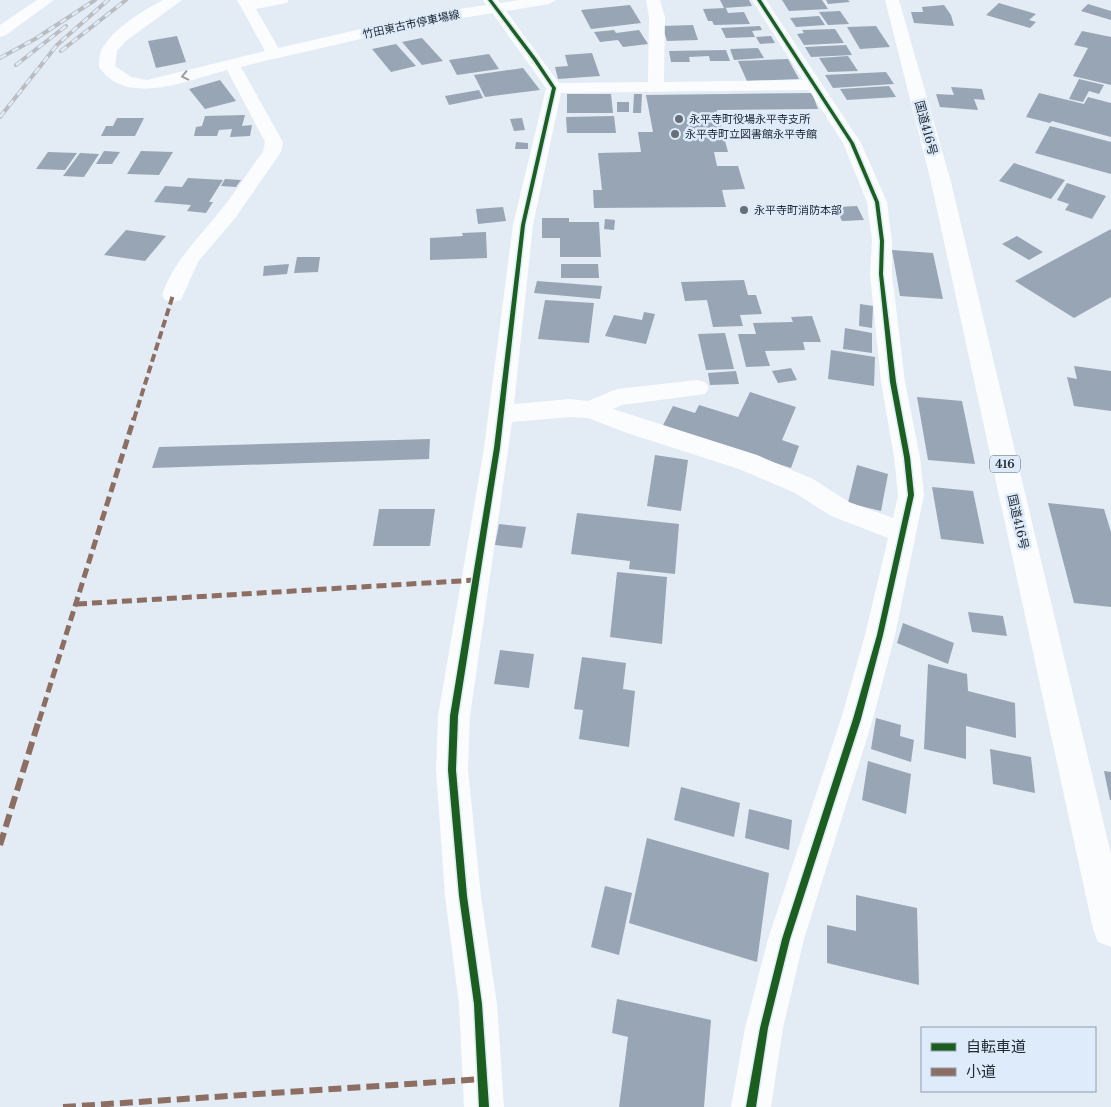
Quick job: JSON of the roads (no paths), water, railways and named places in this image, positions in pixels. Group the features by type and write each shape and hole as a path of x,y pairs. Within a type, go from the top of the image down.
{"main road":[{"path":"0,32 47,0"},
{"name":"竹田東古市停車場線","path":"175,0 160,7 118,40 108,52 107,66 121,79 134,86 147,85 493,4 549,0"},
{"path":"274,54 245,3 282,0"},
{"path":"653,0 657,17 656,88"},
{"path":"751,1107 764,1028 786,939 858,719 911,495 907,456 893,382 881,274 882,242 877,202 852,143 759,0"},
{"name":"国道416号","path":"892,0 941,182 1111,929"},
{"path":"484,1107 478,1004 463,896 452,770 454,716 501,414 523,225 554,88 493,4"},
{"path":"173,295 178,274 193,253 229,214 272,152 274,142 232,65"},
{"path":"554,88 816,85"},
{"path":"591,410 617,397 697,388"},
{"path":"501,414 570,408 591,410 636,427 748,462 804,486 840,509 903,533"}],"railway":[{"path":"0,58 35,39 95,0"},
{"path":"0,117 57,45 108,0"},
{"path":"61,51 126,0"},
{"path":"16,65 66,26"}],"place":[{"name":"永平寺町役場永平寺支所","path":"679,119"},
{"name":"永平寺町立図書館永平寺館","path":"675,134"},
{"name":"永平寺町消防本部","path":"744,210"}]}
